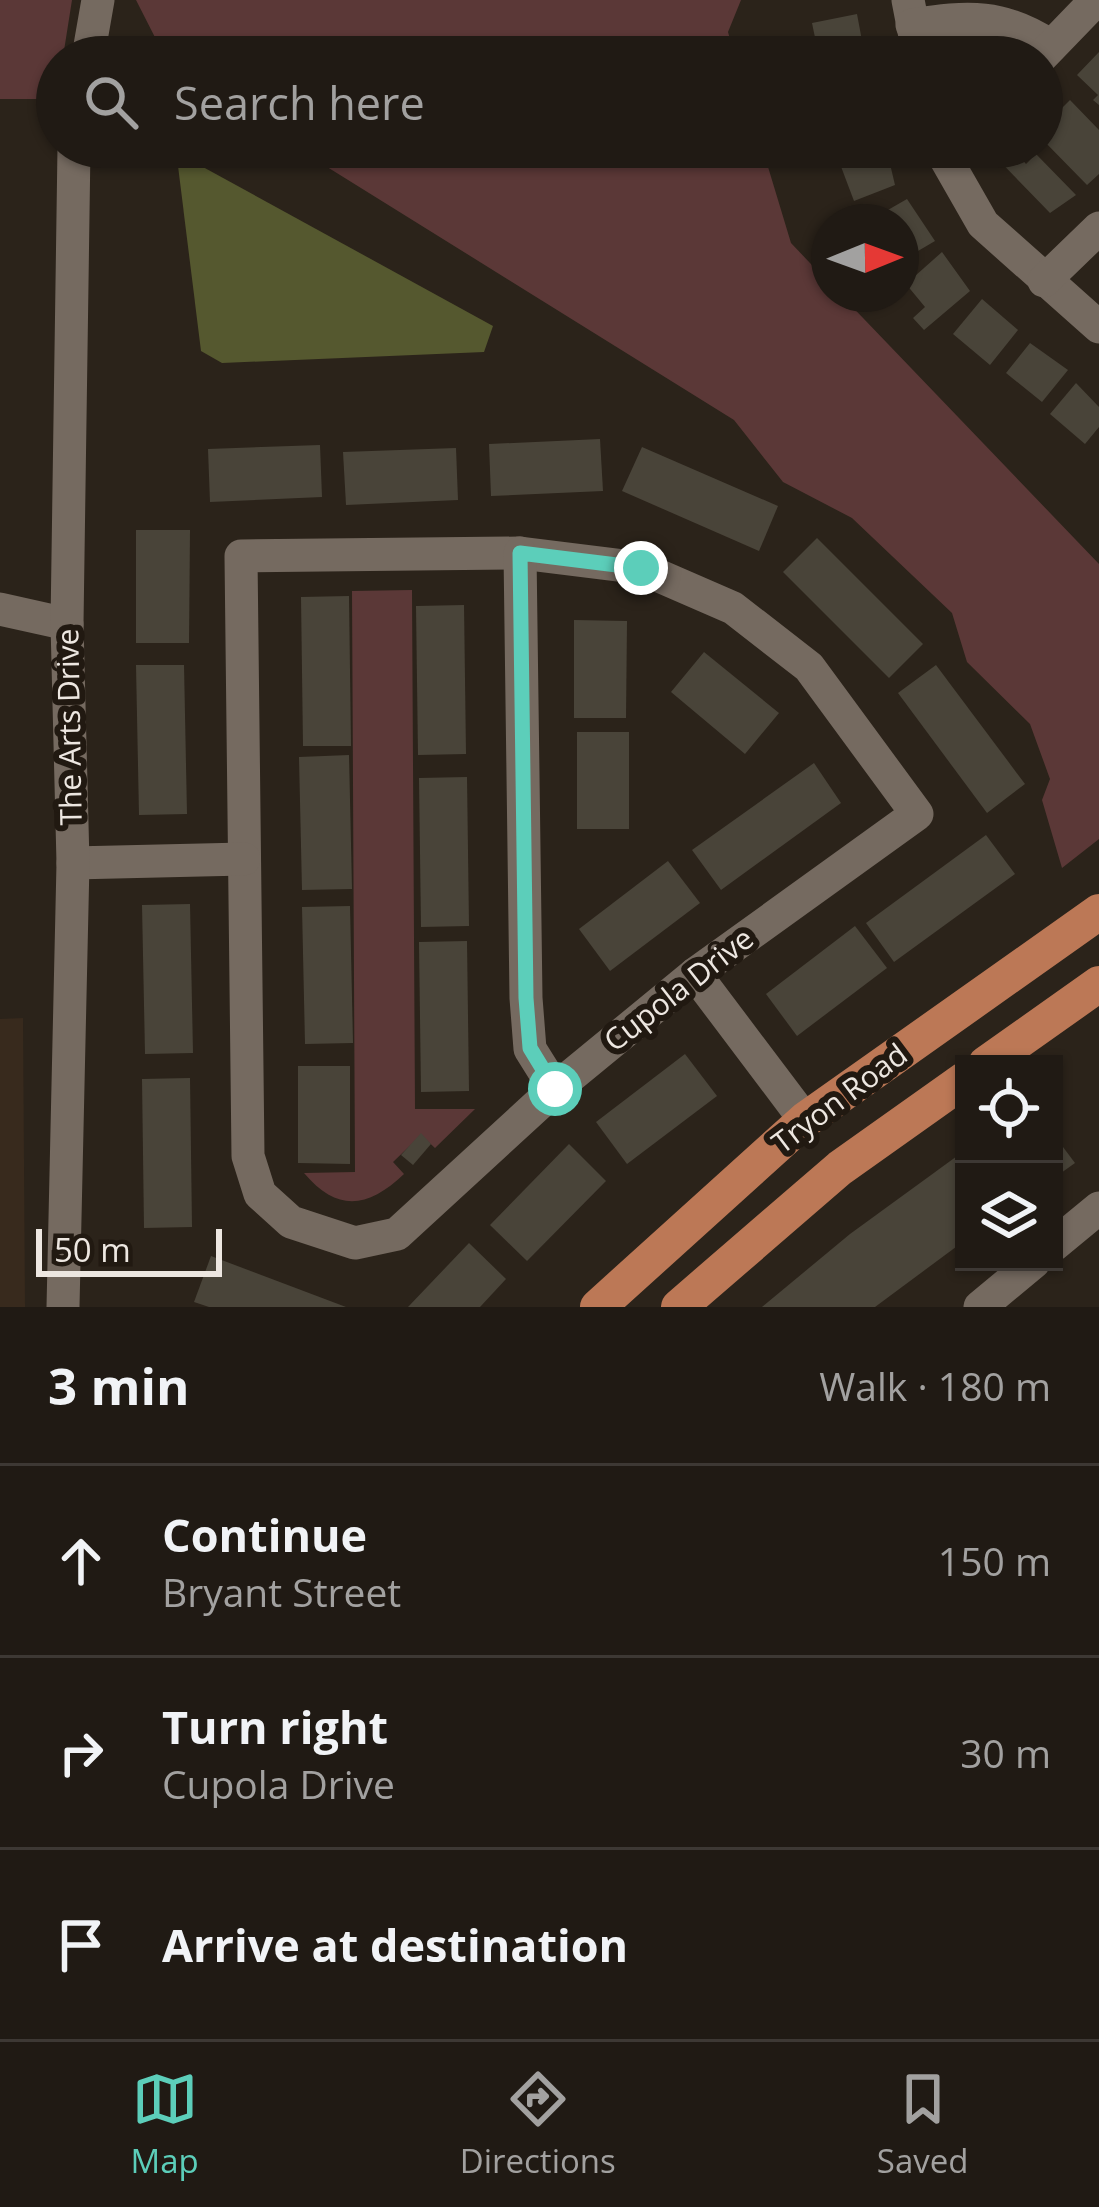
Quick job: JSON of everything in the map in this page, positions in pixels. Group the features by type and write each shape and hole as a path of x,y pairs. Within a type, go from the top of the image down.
{"main road":[{"name":"Tryon Road","path":"598,1307 805,1120 1099,912"},
{"path":"999,1055 1099,984"},
{"name":"Tryon Road","path":"680,1307 840,1168 955,1086"}],"street":[{"path":"92,36 98,0"},
{"path":"1061,36 1096,0"},
{"path":"913,27 960,18 1021,26 1031,36"},
{"name":"The Arts Drive","path":"63,1307 73,863 67,624 74,168"},
{"path":"952,168 983,224 1099,327"},
{"path":"1044,281 1099,228"},
{"path":"520,553 526,998 530,1048 555,1089"},
{"name":"Cupola Drive","path":"520,553 641,568 733,608 808,668 916,814 695,974 555,1089 397,1234 355,1243 291,1222 260,1194 248,1156 242,556 520,553"},
{"path":"0,609 67,624"},
{"path":"73,863 244,859"},
{"path":"695,974 805,1120"},
{"path":"1063,1238 1099,1208"},
{"path":"980,1307 1023,1271"}],"shaded area":[{"path":"0,0 72,0 66,36 36,36 36,99 0,99"},
{"path":"136,0 741,0 729,36 154,36"},
{"path":"942,29 1017,29 1020,36 943,36"},
{"path":"178,168 205,168 493,326 484,352 222,363 201,351"},
{"path":"329,168 768,168 791,243 811,264 811,312 857,312 1099,564 1099,839 1062,868 1042,800 1050,779 1030,724 967,662 952,613 852,518 783,482 734,420"},
{"path":"412,590 415,1109 475,1109 435,1148 421,1135 393,1162 404,1174 378,1194 341,1200 304,1173 355,1172 352,591"},
{"path":"23,1018 25,1307 0,1307 0,1019"}],"building":[{"path":"857,14 861,36 815,36 812,23"},
{"path":"1099,52 1099,105 1093,100 1098,95 1077,75"},
{"path":"1070,100 1099,130 1099,174 1087,185 1063,160 1063,107"},
{"path":"842,168 891,168 895,185 854,201"},
{"path":"1006,168 1050,168 1076,195 1050,213"},
{"path":"919,217 935,241 919,250"},
{"path":"942,252 970,291 924,330 913,318 925,307 919,300 919,272"},
{"path":"982,299 1018,330 990,365 953,334"},
{"path":"1030,343 1068,370 1042,402 1006,373"},
{"path":"1076,383 1099,407 1099,427 1085,444 1050,414"},
{"path":"600,439 603,491 491,496 489,444"},
{"path":"320,445 322,497 210,502 208,449"},
{"path":"642,447 778,506 759,551 622,491"},
{"path":"456,448 458,500 346,505 343,452"},
{"path":"136,530 190,530 189,643 136,643"},
{"path":"817,538 923,644 889,678 783,572"},
{"path":"349,596 351,746 303,746 301,597"},
{"path":"464,605 466,754 418,755 416,606"},
{"path":"574,620 627,621 626,718 574,718"},
{"path":"704,652 779,713 745,754 671,692"},
{"path":"136,665 184,665 187,814 139,815"},
{"path":"936,665 1025,784 987,813 898,693"},
{"path":"577,732 629,732 629,829 577,829"},
{"path":"349,755 352,889 302,890 299,757"},
{"path":"814,763 841,803 721,890 692,850"},
{"path":"467,777 469,926 421,927 419,778"},
{"path":"986,835 1015,874 894,962 866,923"},
{"path":"668,861 700,903 610,971 579,929"},
{"path":"190,904 193,1053 145,1054 142,905"},
{"path":"350,906 353,1043 305,1044 302,907"},
{"path":"855,926 887,968 797,1036 766,994"},
{"path":"467,941 469,1091 421,1092 419,942"},
{"path":"685,1054 717,1096 627,1164 596,1122"},
{"path":"298,1066 350,1066 350,1164 298,1163"},
{"path":"190,1078 192,1227 144,1228 142,1079"},
{"path":"421,1133 431,1144 413,1165 401,1155"},
{"path":"569,1144 606,1181 527,1261 490,1225"},
{"path":"1063,1147 1075,1163 1063,1172"},
{"path":"955,1158 955,1248 875,1307 762,1307 850,1234"},
{"path":"469,1243 506,1279 480,1307 408,1307"},
{"path":"211,1256 346,1307 209,1307 194,1302"}],"route":[{"path":"555,1089 530,1048 526,998 520,553 641,568"}]}
